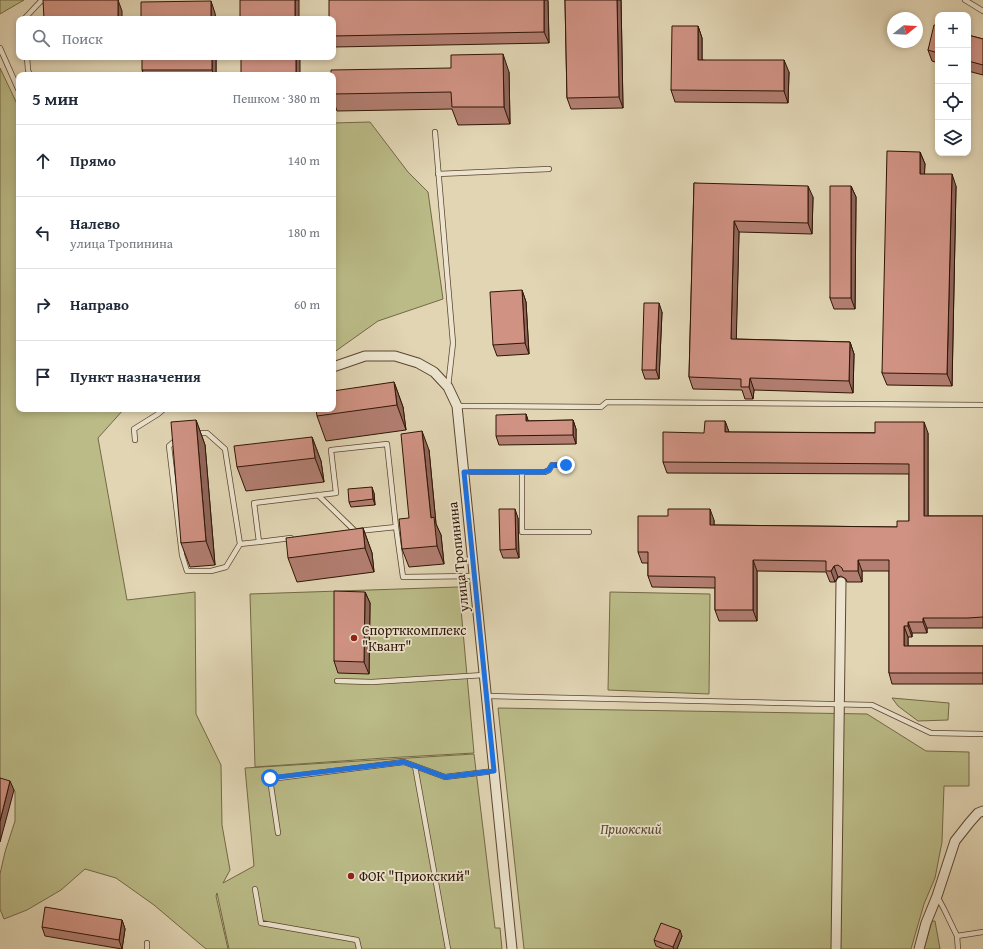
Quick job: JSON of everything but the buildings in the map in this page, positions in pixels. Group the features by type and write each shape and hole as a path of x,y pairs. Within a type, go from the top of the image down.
{"street":[{"name":"улица Тропинина","path":"336,366 365,356 395,356 418,363 434,372 448,387 457,406 512,949"},
{"path":"836,949 841,582"},
{"path":"920,949 926,923 937,896 955,841 978,813 983,811"}],"lane":[{"path":"27,16 43,0"},
{"path":"964,0 983,11"},
{"path":"0,48 16,84"},
{"path":"27,60 29,72"},
{"path":"434,132 453,343 448,387"},
{"path":"438,174 549,169"},
{"path":"457,406 601,406 607,402 983,405"},
{"path":"135,440 134,429 160,412"},
{"path":"183,433 169,446 182,555 187,571 211,572 226,567 240,544 225,449 207,433 189,433"},
{"path":"258,542 254,503 336,493 331,450 387,444 396,527 404,577 474,576"},
{"path":"464,472 544,472 549,470 552,465 566,465"},
{"path":"522,472 522,532 589,532"},
{"path":"318,495 355,531"},
{"path":"347,532 396,527"},
{"path":"240,544 296,538"},
{"path":"337,681 372,682 484,675"},
{"path":"486,696 872,705 931,733 983,734"},
{"path":"278,832 270,778 404,762 445,777 494,771"},
{"path":"415,766 448,949"},
{"path":"255,889 261,923 357,940 359,949"},
{"path":"937,896 957,936 958,949"},
{"path":"957,936 983,932"},
{"path":"146,949 147,943"}],"green space":[{"path":"0,0 24,0 0,14"},
{"path":"0,68 16,102 16,412 121,412 98,438 127,600 195,592 196,714 221,765 222,825 230,870 223,883 254,866 245,768 474,754 495,928 500,928 502,949 229,949 217,893 216,896 228,949 206,949 154,905 116,878 85,869 61,890 27,910 4,919 0,909 0,874 15,821 15,791 0,779"},
{"path":"370,122 408,172 428,192 443,299 378,321 336,351 336,123"},
{"path":"459,587 474,753 255,767 250,594"},
{"path":"610,592 710,594 709,694 608,690"},
{"path":"892,698 949,703 948,720 918,721 898,706"},
{"name":"Приокский","path":"498,708 867,714 926,751 969,752 969,786 944,786 942,842 935,878 924,904 911,949 524,949"},
{"path":"932,921 935,921 940,949 924,949"}],"place":[{"name":"Спортккомплекс \"Квант\"","path":"354,638"},
{"name":"ФОК \"Приокский\"","path":"351,876"}],"route":[{"path":"270,778 404,762 445,777 494,771 464,472 544,472 549,470 552,465 566,465"}]}
